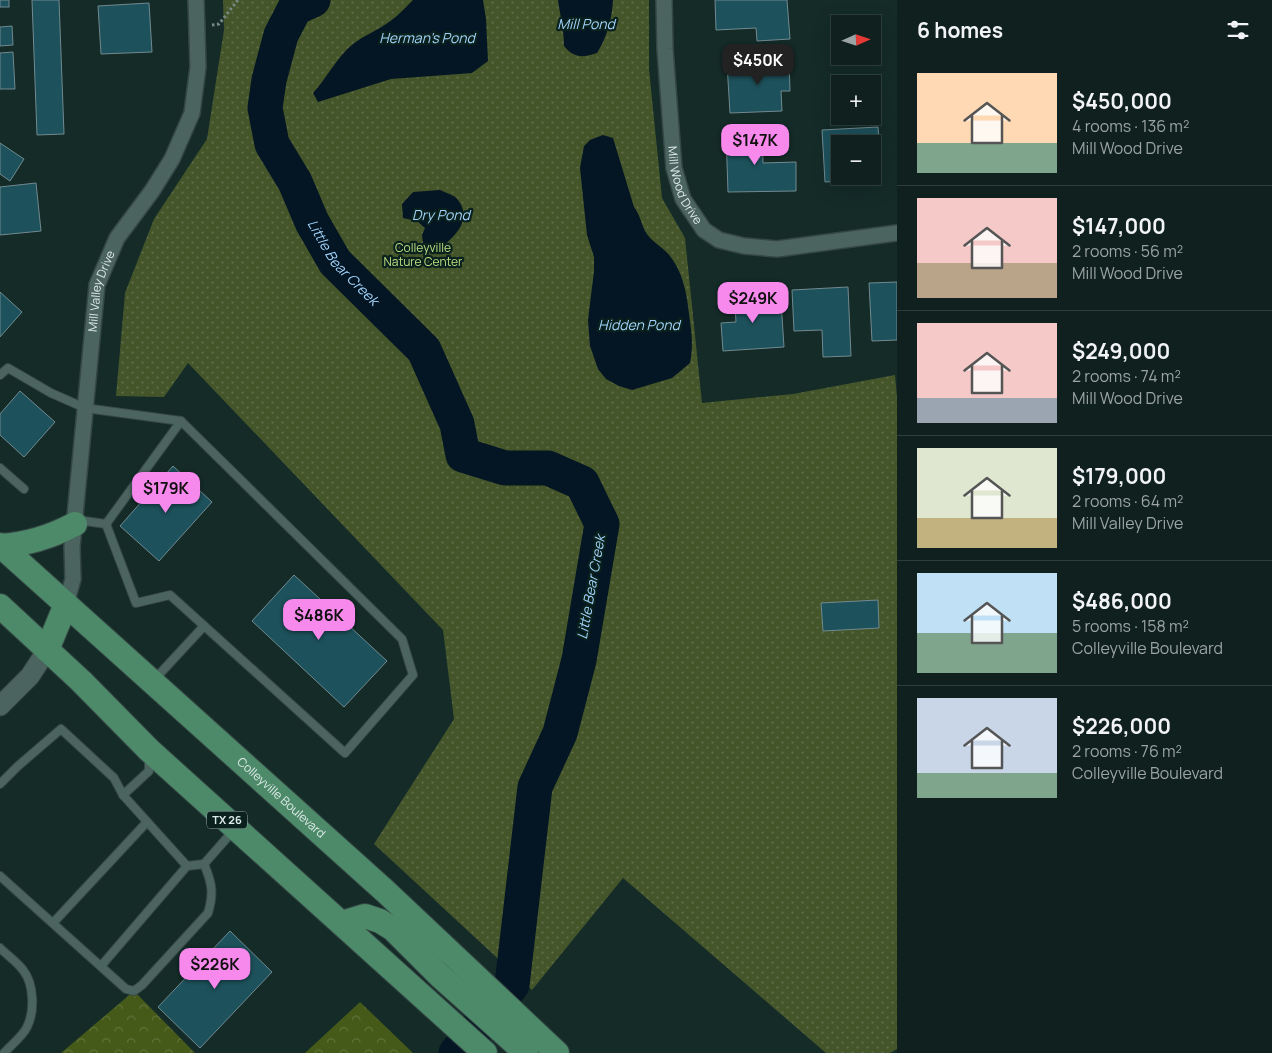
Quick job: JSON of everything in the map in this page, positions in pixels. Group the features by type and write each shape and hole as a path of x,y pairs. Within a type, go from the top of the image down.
{"main road":[{"path":"1,545 23,544 45,538 75,522"},
{"name":"Colleyville Boulevard","path":"1,545 416,920 557,1053"},
{"path":"47,650 66,604"},
{"name":"TX 26","path":"0,606 81,681 148,750 236,827 485,1053"},
{"path":"342,924 365,916 393,930 440,976 526,1053"}],"street":[{"name":"Mill Valley Drive","path":"66,604 73,579 72,547 97,286 117,238 172,159 192,113 198,67 196,0"},
{"name":"Mill Wood Drive","path":"664,0 674,168 683,199 704,230 719,240 744,246 777,249 897,233"},
{"path":"0,706 30,676 47,650"}],"lane":[{"path":"0,375 8,368 51,393 85,408 181,421 402,639 413,676 345,753 170,595 136,603 106,524"},
{"path":"106,524 181,421"},
{"path":"0,468 24,489"},
{"path":"75,522 106,524"},
{"path":"153,681 204,626"},
{"path":"0,784 18,766 62,729 114,778 123,795 187,866"},
{"path":"123,795 149,770 148,750"},
{"path":"53,923 147,822"},
{"path":"101,966 187,866 204,864 236,827"},
{"path":"0,876 126,989 134,991 142,985 208,913 212,899 211,880 204,864"},
{"path":"0,948 23,969 30,983 32,1001 32,1012 27,1028 4,1053"}],"path":[{"path":"197,28 219,24 238,0"}],"green space":[{"name":"Colleyville Nature Center","path":"223,0 649,0 649,69 662,198 685,238 702,403 793,394 895,375 897,397 897,1049 890,1053 826,1053 623,878 532,990 374,844 454,719 443,630 188,363 164,397 116,396 125,293 154,219 207,139 224,30"},
{"path":"134,991 195,1053 61,1053"},
{"path":"360,1002 413,1053 305,1053"}],"water":[{"name":"Herman's Pond","path":"413,0 483,0 488,61 472,73 391,79 318,102 313,93 347,50 357,41 390,22"},
{"name":"Mill Pond","path":"558,0 613,0 608,28 604,41 597,53 579,56 571,53 564,46"},
{"name":"Hidden Pond","path":"603,135 613,138 634,207 645,231 670,256 679,271 686,295 691,326 692,347 690,363 672,378 632,390 606,379 598,369 590,346 588,320 594,257 587,235 580,168 584,146 590,140"},
{"name":"Dry Pond","path":"440,190 457,198 464,213 461,226 457,232 441,247 423,243 422,235 425,228 417,221 403,218 402,204 413,192"}],"building":[{"path":"0,0 9,0 9,7 0,7"},
{"path":"32,0 59,0 64,134 37,135"},
{"path":"715,0 787,0 790,39 757,41 756,28 716,30"},
{"path":"149,3 152,52 101,54 98,6"},
{"path":"12,26 13,45 0,46 0,27"},
{"path":"13,52 15,89 0,89 0,53"},
{"path":"789,61 790,91 781,91 782,111 730,113 727,64"},
{"path":"878,127 879,135 831,135 831,182 825,182 822,130"},
{"path":"762,131 763,163 796,162 796,191 728,192 726,132"},
{"path":"0,143 24,159 10,181 0,174"},
{"path":"36,183 41,231 0,235 0,187"},
{"path":"897,282 897,340 872,341 869,283"},
{"path":"848,287 851,356 823,357 822,330 794,331 792,290"},
{"path":"752,288 753,303 781,301 784,347 723,351 721,323 736,322 734,289"},
{"path":"0,292 22,312 0,337"},
{"path":"20,391 55,422 24,457 0,435 0,414"},
{"path":"173,466 212,502 159,561 120,526"},
{"path":"294,575 387,661 344,707 252,621"},
{"path":"878,600 879,628 823,631 821,603"},
{"path":"230,931 272,972 200,1048 158,1007"}],"waterway":[{"name":"Little Bear Creek","path":"313,0 295,8 281,35 269,80 265,108 272,144 295,182 312,222 335,262 424,350 457,424 463,455 505,468 548,468 582,483 602,524 579,660 560,733 535,787 512,985 456,1053"}]}
